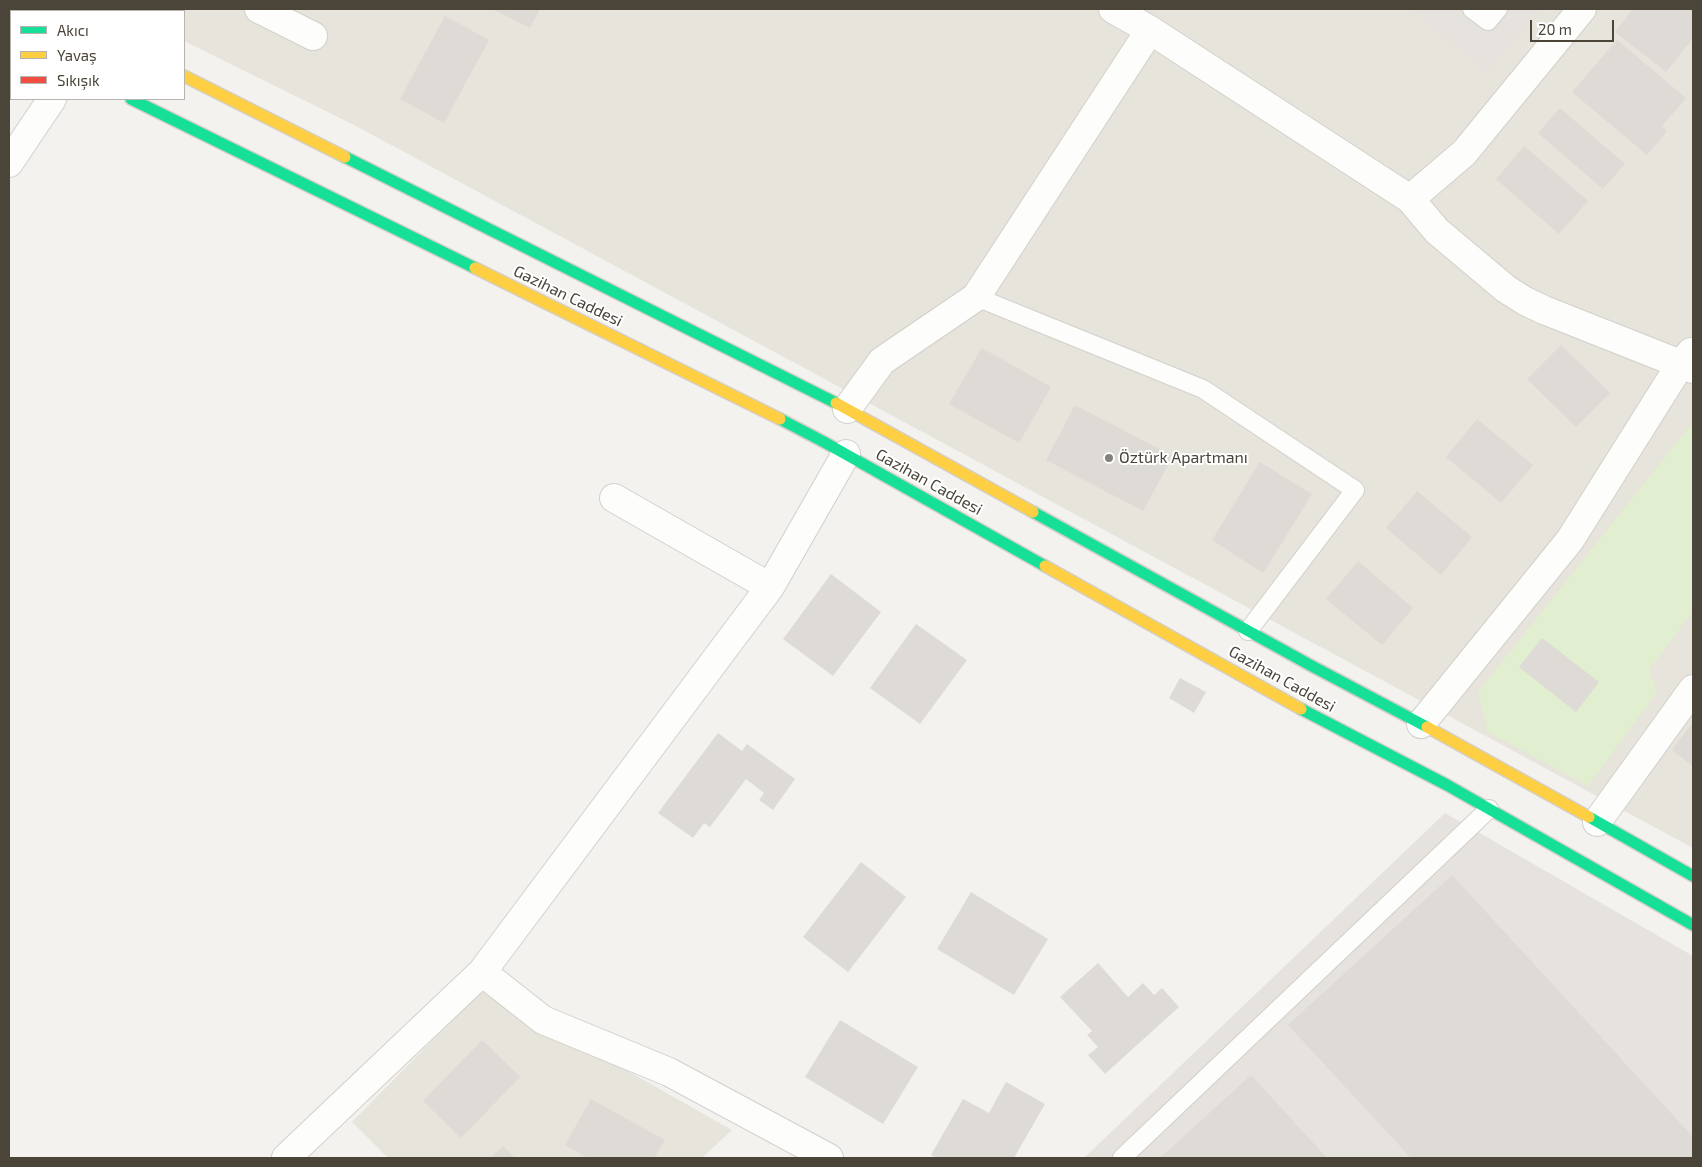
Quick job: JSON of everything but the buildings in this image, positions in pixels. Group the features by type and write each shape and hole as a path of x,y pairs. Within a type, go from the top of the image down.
{"main road":[{"name":"Gazihan Caddesi","path":"185,77 847,409 1248,631 1467,748 1693,876"},
{"name":"Gazihan Caddesi","path":"133,100 625,342 846,454 1290,703 1438,780 1693,925"}],"street":[{"path":"258,9 313,36"},
{"path":"1113,9 1150,30 1410,199 1436,231 1518,297 1544,310 1689,361 1570,540 1421,724"},
{"path":"1410,199 1464,153 1582,9"},
{"path":"847,409 882,361 976,297 1150,30"},
{"path":"9,163 51,100"},
{"path":"286,1158 482,972 770,587 846,454"},
{"path":"614,498 770,587"},
{"path":"1597,822 1693,689"},
{"path":"482,972 543,1020 669,1072 829,1158"}],"lane":[{"path":"1472,9 1488,21 1498,9"},
{"path":"976,297 1203,389 1355,490 1248,631"},
{"path":"1122,1158 1488,809"}],"shaded area":[{"path":"117,9 1693,9 1693,848 356,126 185,41 185,10"},
{"path":"1410,9 1539,9 1487,73"},
{"path":"1445,813 1693,956 1693,1158 1084,1158"},
{"path":"483,989 732,1130 702,1158 388,1158 352,1122"}],"green space":[{"path":"1693,422 1693,611 1649,670 1657,692 1588,786 1488,732 1478,692"}],"traffic: fast":[{"path":"133,100 475,268"},
{"path":"345,157 836,403"},
{"path":"780,419 1045,566"},
{"path":"1033,512 1310,665 1427,727"},
{"path":"1301,709 1447,785 1693,925"},
{"path":"1589,817 1693,876"}],"traffic: slow":[{"path":"185,77 345,157"},
{"path":"475,268 780,419"},
{"path":"836,403 1033,512"},
{"path":"1045,566 1301,709"},
{"path":"1427,727 1589,817"}],"place":[{"name":"Öztürk Apartmanı","path":"1109,458"}]}
